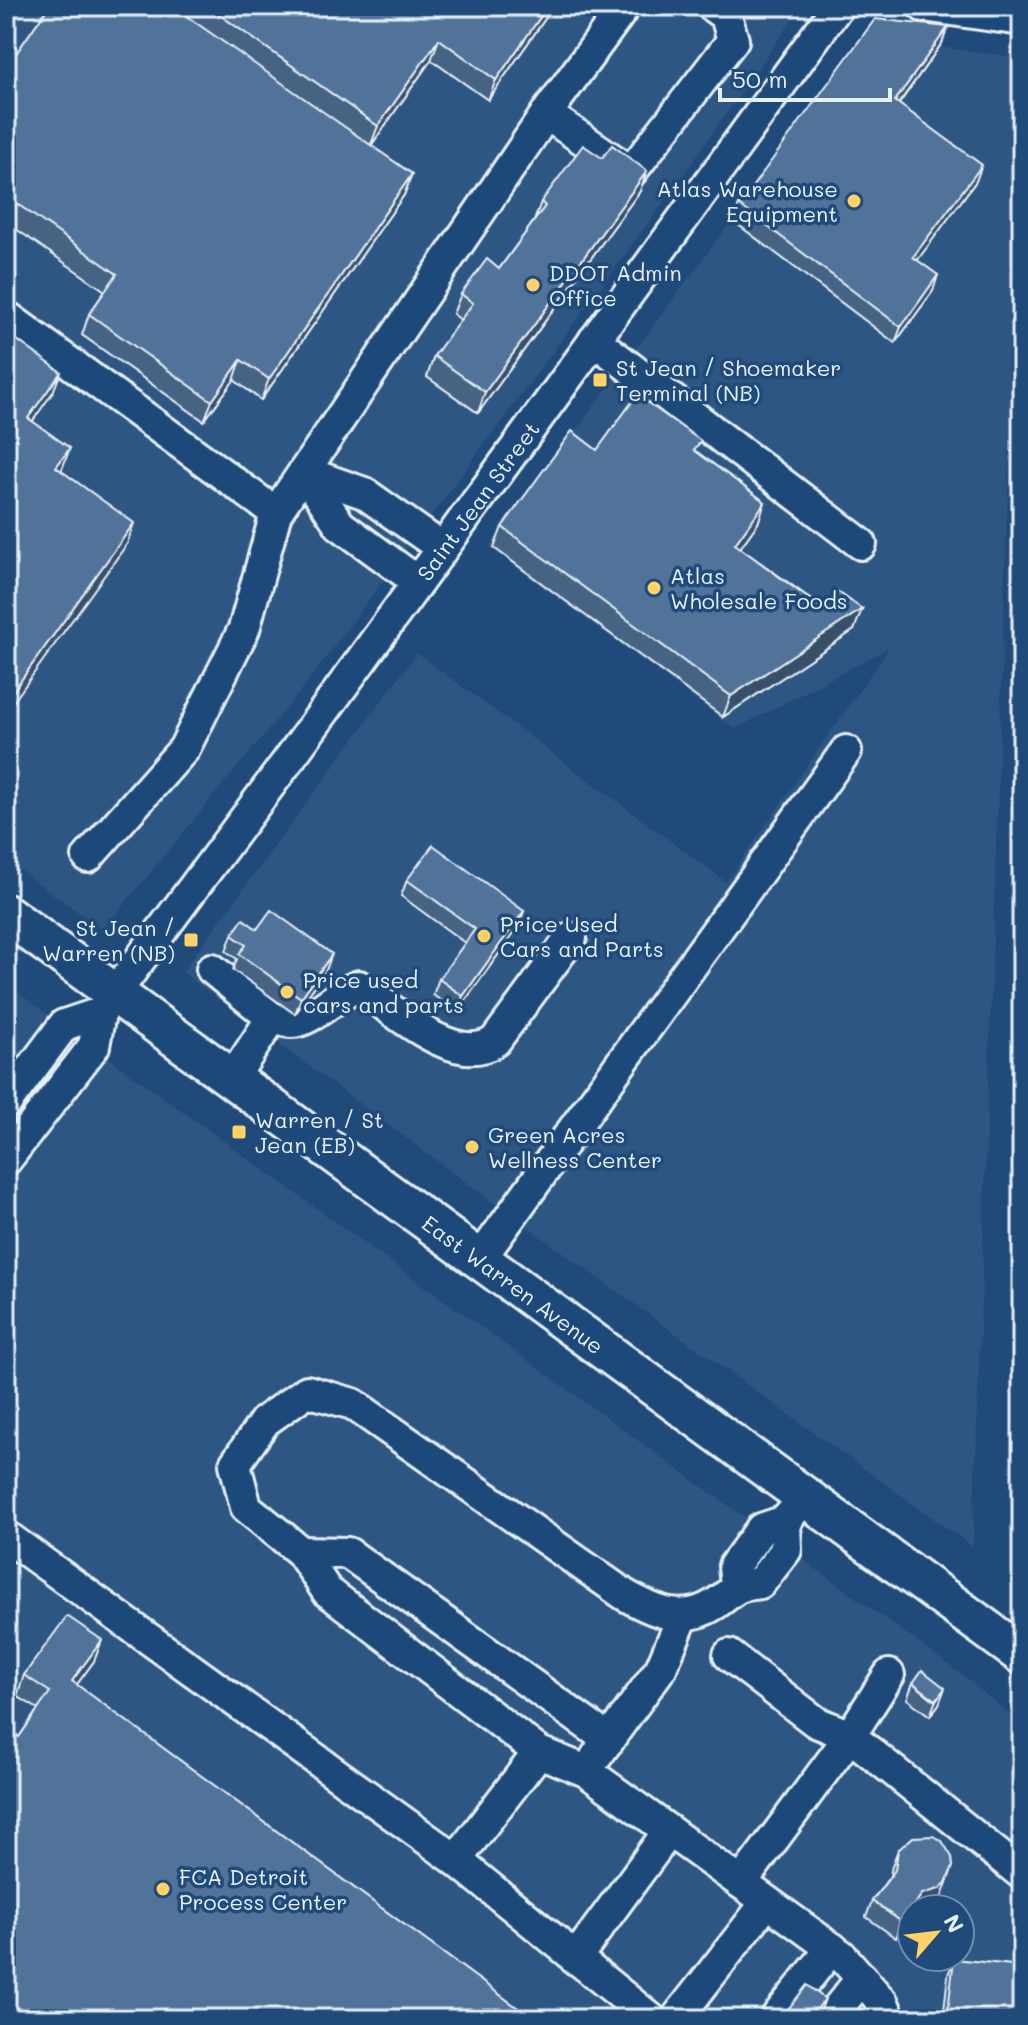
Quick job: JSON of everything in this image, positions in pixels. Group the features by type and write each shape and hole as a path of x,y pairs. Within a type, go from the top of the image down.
{"main road":[{"name":"East Warren Avenue","path":"6,914 107,1003 232,1079 480,1259 795,1509 1022,1655"}],"street":[{"path":"88,857 184,749 244,629 276,513 546,114 625,6"},
{"path":"546,114 631,172 733,40 726,16 712,6"},
{"name":"Saint Jean Street","path":"107,1003 838,6"},
{"path":"923,6 1022,20"},
{"path":"6,316 276,513"},
{"path":"594,340 861,544"},
{"path":"304,472 364,493 442,548"},
{"path":"304,472 340,525 418,582"},
{"path":"480,1259 846,751"},
{"path":"212,969 272,1018 302,1021 348,989 359,986 439,1041 467,1050 486,1047 495,1041 571,938"},
{"path":"6,1103 64,1025 107,1003"},
{"path":"6,1160 94,1046 107,1003"},
{"path":"232,1079 272,1018"},
{"path":"795,1509 786,1550 760,1583 736,1586 713,1605 683,1616 667,1615 625,1595 353,1404 307,1391 265,1421 235,1464 246,1507 301,1552 327,1591 539,1752 586,1771 832,1948 883,2003 890,2019"},
{"path":"6,1536 456,1860 651,2019"},
{"path":"301,1552 348,1553 609,1740"},
{"path":"586,1771 661,1668 683,1616"},
{"path":"729,1655 816,1722 850,1736 1022,1874"},
{"path":"741,1883 850,1736 889,1675"},
{"path":"456,1860 539,1752"},
{"path":"575,1959 669,1831"},
{"path":"676,2019 767,1902"},
{"path":"775,2019 832,1948"},
{"path":"829,2019 862,1978"}],"shaded area":[{"path":"6,6 802,6 667,198 310,679 103,930 6,860"},
{"path":"863,37 1022,58 973,1547 491,1201 182,972 417,653 726,882 889,648 735,729 489,547 729,224"},
{"path":"6,984 963,1675 1022,1725 1022,2019 6,2019"}],"building":[{"path":"49,6 172,6 412,174 269,379 241,360 212,401 89,314 117,274 6,196 6,68"},
{"path":"207,6 548,6 496,80 439,39 378,126"},
{"name":"Atlas Warehouse Equipment","path":"875,19 948,27 895,101 982,165 913,257 938,275 901,327 739,205"},
{"name":"DDOT Admin Office","path":"583,145 602,158 612,145 647,171 485,392 434,356 473,303 461,294 487,259 499,269 545,206 541,202"},
{"path":"6,332 61,372 28,418 70,448 56,467 134,523 6,701"},
{"name":"Atlas Wholesale Foods","path":"637,395 701,441 694,450 765,502 735,544 823,609 837,591 862,609 731,696 502,527 572,431 597,450"},
{"name":"Price Used Cars and Parts","path":"433,845 524,911 463,996 439,979 475,929 407,880"},
{"name":"Price used cars and parts","path":"271,910 332,954 301,998 239,954 246,945 232,935 243,919 257,929"},
{"name":"FCA Detroit Process Center","path":"67,1616 102,1640 72,1681 533,2019 6,2019 6,1728 19,1737 50,1692 24,1675"},
{"path":"922,1670 945,1688 936,1700 913,1683"},
{"path":"933,1836 942,1841 952,1857 953,1866 946,1883 939,1889 925,1893 896,1893 896,1918 872,1901 895,1870 898,1850 913,1837"},
{"path":"976,1961 1022,1966 1022,2019 947,2019 952,1973 976,1973"},
{"path":"807,1985 825,1999 809,2019 804,2019 789,2008"}],"place":[{"name":"Atlas Warehouse Equipment","path":"854,201"},
{"name":"DDOT Admin Office","path":"533,285"},
{"name":"St Jean / Shoemaker Terminal (NB)","path":"600,380"},
{"name":"Atlas Wholesale Foods","path":"654,588"},
{"name":"Price Used Cars and Parts","path":"484,936"},
{"name":"St Jean / Warren (NB)","path":"191,940"},
{"name":"Price used cars and parts","path":"287,992"},
{"name":"Warren / St Jean (EB)","path":"239,1132"},
{"name":"Green Acres Wellness Center","path":"472,1147"},
{"name":"FCA Detroit Process Center","path":"163,1889"}]}
